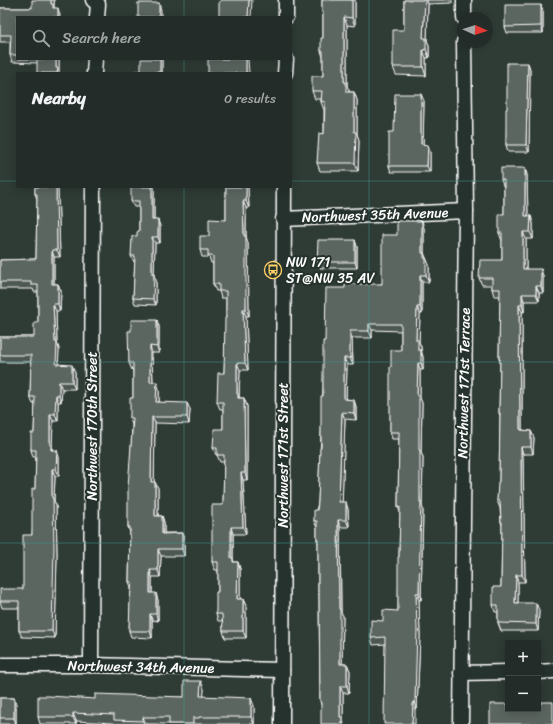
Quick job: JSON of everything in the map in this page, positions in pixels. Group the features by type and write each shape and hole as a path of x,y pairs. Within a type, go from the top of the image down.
{"street":[{"path":"93,0 98,4 97,16"},
{"path":"286,0 286,16"},
{"path":"464,0 464,12"},
{"name":"Northwest 171st Terrace","path":"460,724 466,211 464,48"},
{"path":"285,72 286,60"},
{"name":"Northwest 170th Street","path":"91,665 94,188"},
{"name":"Northwest 171st Street","path":"282,724 284,188"},
{"name":"Northwest 35th Avenue","path":"284,219 466,211"},
{"name":"Northwest 34th Avenue","path":"0,665 91,665 282,670"},
{"path":"541,672 553,671"},
{"path":"461,673 505,672"}],"building":[{"path":"32,0 51,0 53,8 58,8 58,16 16,16 16,55 10,55 11,35 0,35 0,8 32,8"},
{"path":"221,0 249,0 248,16 219,16 219,1 220,2"},
{"path":"322,0 352,0 352,18 344,17 344,82 346,82 346,92 354,92 354,132 356,132 355,163 317,163 319,133 324,134 325,101 321,102 322,91 312,91 312,76 323,76 323,51 321,51 321,38 323,38"},
{"path":"404,0 425,0 423,38 426,38 426,49 423,50 423,67 393,67 393,30 404,30"},
{"path":"138,3 159,3 159,16 138,16"},
{"path":"505,5 541,5 541,26 505,27"},
{"path":"37,60 56,60 57,72 37,72"},
{"path":"141,60 160,60 160,72 134,72 141,71"},
{"path":"208,60 246,60 246,72 208,72"},
{"path":"507,63 528,63 526,145 506,145"},
{"path":"395,94 421,94 421,144 428,145 427,166 389,166 389,132 394,132"},
{"path":"501,168 525,168 525,216 531,216 530,232 523,232 523,269 541,269 541,286 536,286 536,294 522,294 522,305 519,305 520,429 531,431 531,447 521,447 522,575 516,575 515,603 536,603 536,624 498,623 498,605 493,605 493,587 501,587 502,522 500,501 497,501 499,482 500,413 500,289 492,289 492,278 479,278 480,260 502,260 502,233 499,233 499,214 504,214 504,180 501,180"},
{"path":"35,188 56,188 57,250 52,250 52,284 58,284 58,304 53,304 55,342 57,342 56,364 72,365 72,382 59,382 59,395 56,395 55,414 50,414 50,445 51,450 57,450 56,469 52,469 54,548 52,631 19,631 19,601 0,601 0,589 23,589 23,535 32,535 32,489 35,489 36,450 31,450 31,433 34,433 35,397 30,397 31,355 0,355 0,337 34,337 34,323 38,323 38,285 31,285 31,282 0,282 0,260 36,259 37,194 35,194"},
{"path":"131,188 152,188 152,220 158,220 158,237 152,237 152,274 154,274 153,299 133,298 135,256 131,256 132,236 137,236 137,232 139,231 139,201 131,201"},
{"path":"226,188 246,188 246,201 243,201 244,236 246,236 246,309 243,309 245,363 237,363 237,394 238,398 244,398 245,473 241,473 243,527 231,527 231,558 233,558 233,562 238,562 237,599 243,599 243,631 223,631 222,614 216,614 218,562 212,562 212,505 223,505 224,455 217,455 217,448 213,448 214,429 223,429 223,402 217,402 218,373 224,373 226,291 219,291 219,284 213,284 213,256 208,256 208,250 200,250 200,236 209,236 209,219 226,220"},
{"path":"397,221 422,221 422,253 424,253 424,258 426,258 426,275 420,275 420,307 417,307 416,340 418,340 418,350 421,350 421,363 418,363 417,396 419,396 421,502 419,593 416,593 417,630 415,702 413,702 412,724 384,724 385,637 371,638 371,620 383,621 383,610 398,611 400,507 398,507 399,432 390,432 390,367 391,350 401,350 401,324 369,324 369,331 350,331 350,358 344,358 344,399 354,400 354,413 342,412 339,502 346,502 346,520 338,520 340,664 347,664 347,686 340,686 340,717 342,717 342,724 321,724 318,540 317,521 314,521 314,510 317,510 318,502 321,448 321,396 323,396 323,341 325,341 326,288 345,288 345,284 382,284 382,235 397,235"},
{"path":"318,240 355,240 355,262 317,262"},
{"path":"131,320 157,320 157,347 150,346 150,382 157,382 156,402 187,403 187,417 152,417 151,482 155,482 155,516 162,516 162,534 182,533 182,549 158,549 158,570 150,570 150,593 156,593 156,614 150,614 150,631 129,631 132,582 129,582 130,527 128,527 128,487 133,418 130,418 130,398 133,398 133,363 129,363 128,331 131,331"},
{"path":"184,681 201,681 200,696 251,698 251,717 199,717 193,718 193,724 169,724 169,717 143,717 143,721 114,720 114,715 73,713 73,717 38,717 38,696 95,699 95,694 184,697"},
{"path":"0,698 14,698 14,718 0,718"},
{"path":"541,702 553,702 553,724 490,724 490,704 505,704 505,712 541,712"}],"place":[{"name":"NW 171 ST@NW 35 AV","path":"273,270"}]}
